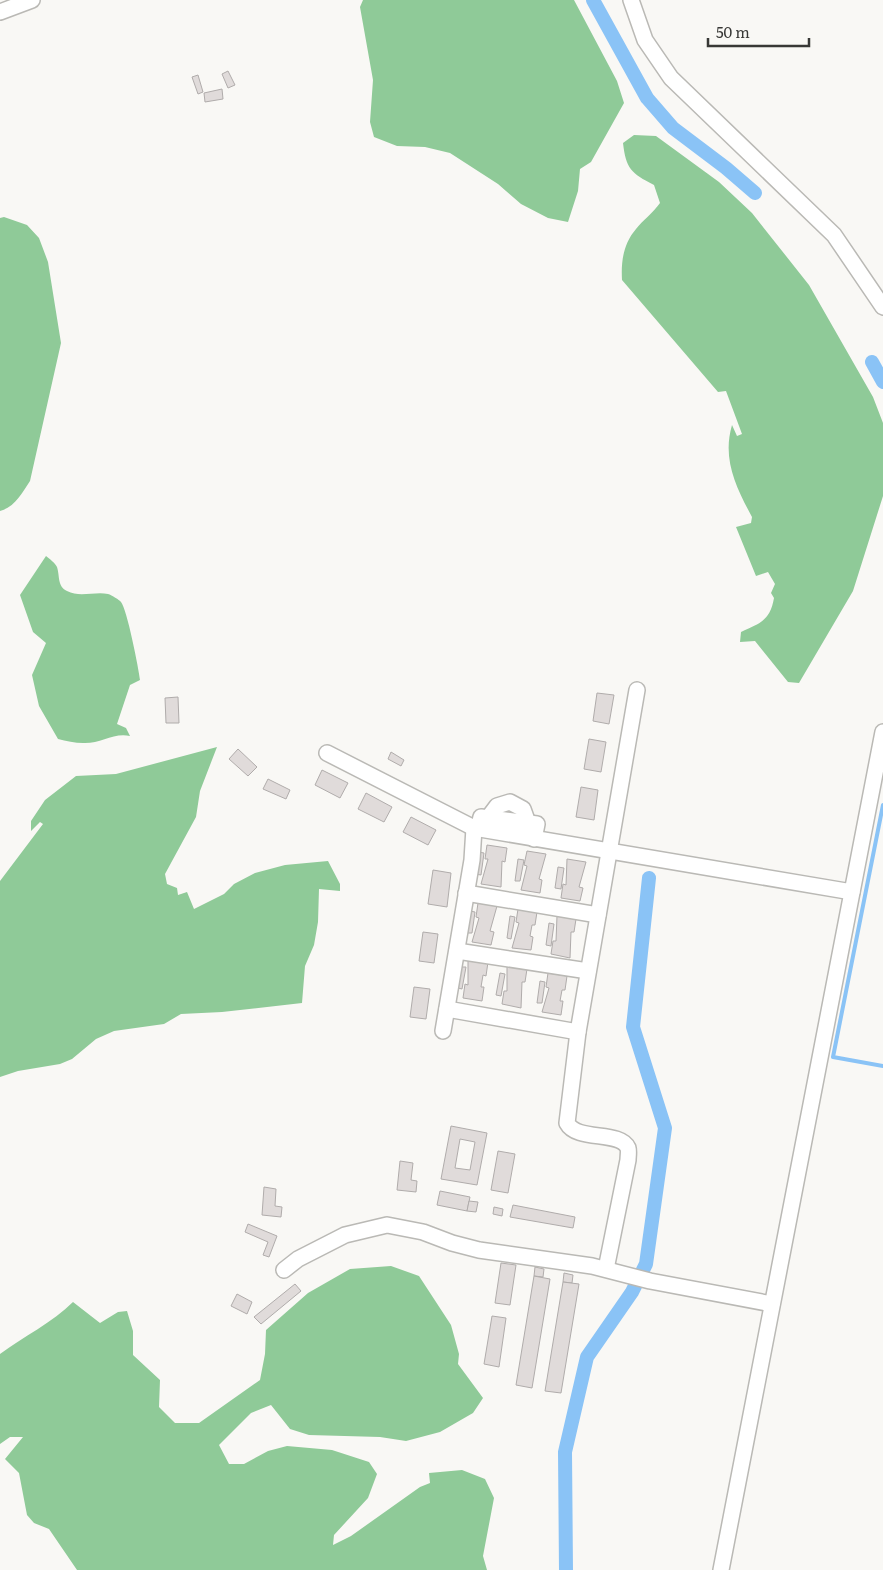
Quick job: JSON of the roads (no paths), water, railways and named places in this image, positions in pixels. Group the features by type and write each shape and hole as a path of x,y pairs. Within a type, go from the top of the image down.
{"street":[{"path":"0,12 32,0"},
{"path":"631,0 645,40 671,78 834,235 883,307"},
{"path":"606,1269 628,1160 628,1148 622,1141 570,1129 567,1123 578,1032 637,690"},
{"path":"721,1570 883,732"},
{"path":"327,753 480,825 534,839 852,892"},
{"path":"443,1031 466,893 480,825 496,806 510,802 523,809 528,823 537,824 534,839"},
{"path":"466,893 598,915"},
{"path":"457,951 588,971"},
{"path":"447,1009 578,1032"},
{"path":"284,1270 298,1258 344,1235 387,1225 423,1232 452,1243 479,1250 606,1269 650,1281 772,1304"}],"waterway":[{"path":"593,0 647,98 673,128 726,168 755,193"},
{"path":"872,362 883,382"},
{"path":"883,805 833,1057 883,1066"},
{"path":"566,1570 565,1452 587,1357 632,1292 646,1264 665,1128 633,1027 649,878"}]}
